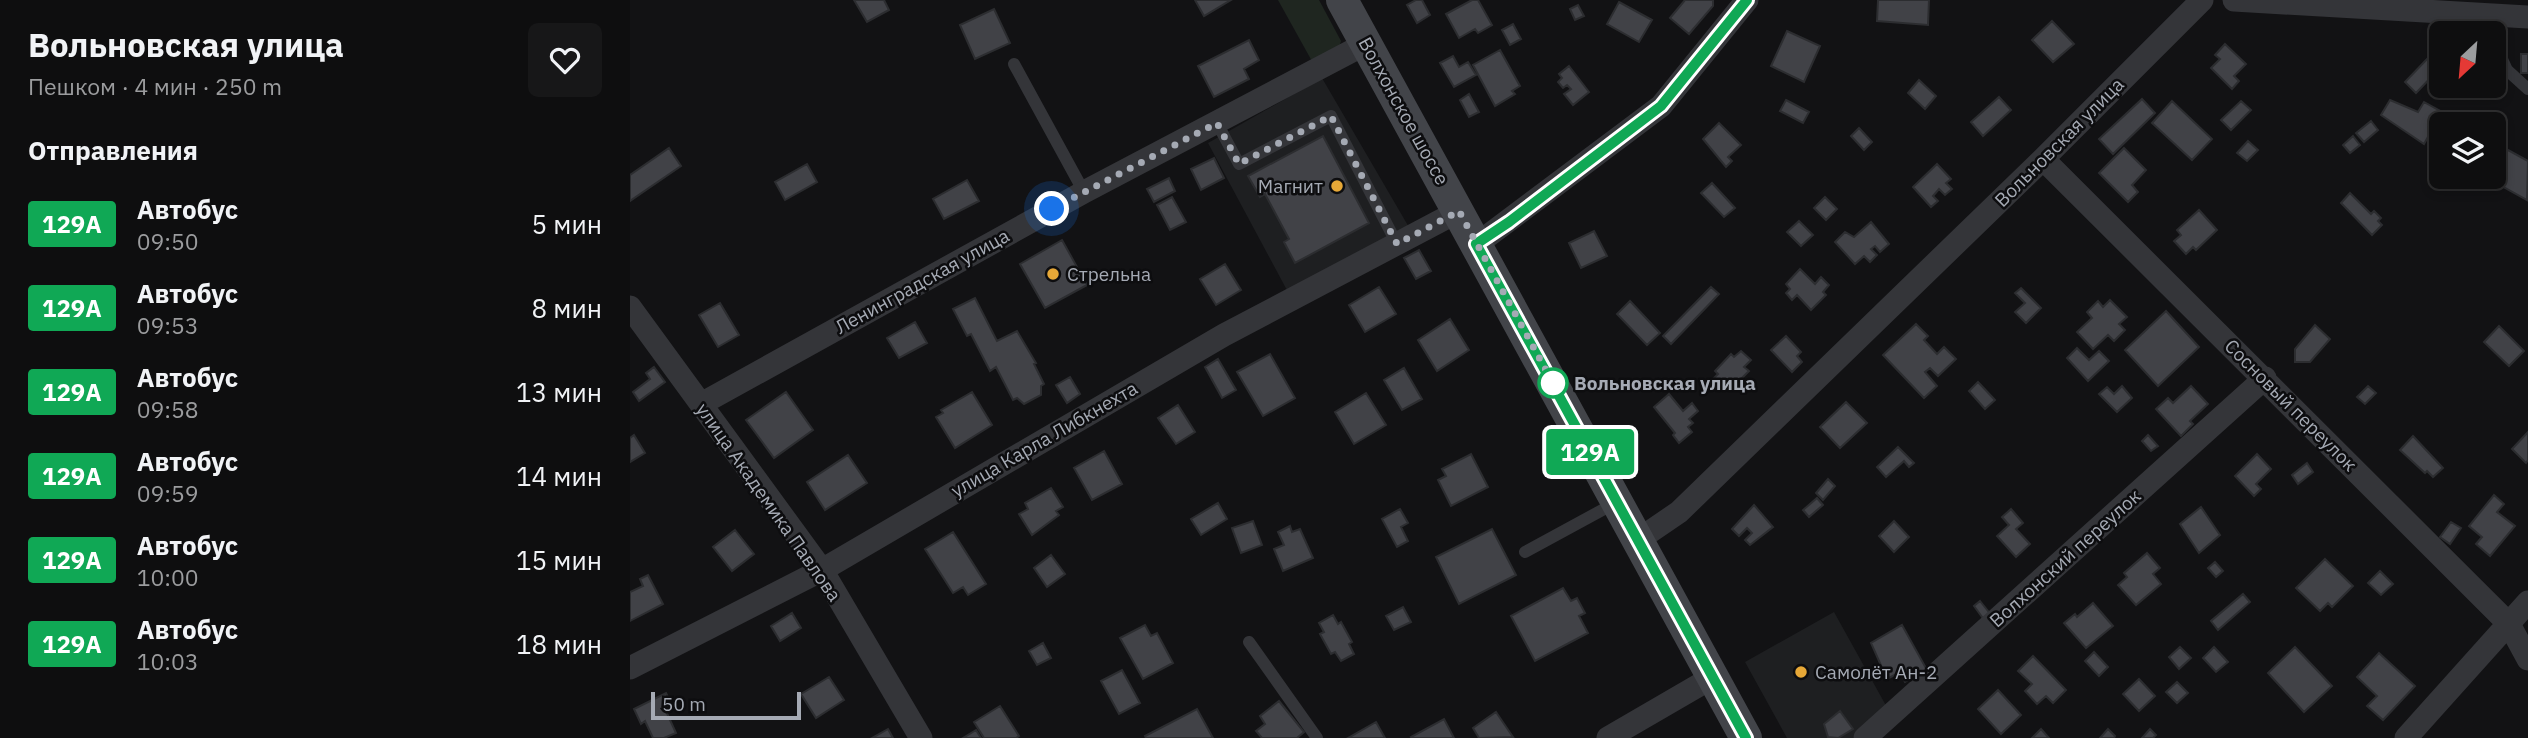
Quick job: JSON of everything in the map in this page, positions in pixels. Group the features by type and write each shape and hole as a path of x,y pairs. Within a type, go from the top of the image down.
{"main road":[{"name":"Волхонское шоссе","path":"1342,0 1746,738"}],"street":[{"path":"1476,244 1661,106 1747,0"},
{"name":"Вольновская улица","path":"1639,540 1679,512 2043,159 2202,0"},
{"path":"2234,0 2454,21"},
{"path":"2503,21 2528,17"},
{"name":"Ленинградская улица","path":"701,404 1084,192 1367,43"},
{"name":"Сосновый переулок","path":"2043,159 2265,377 2509,624 2528,659"},
{"name":"улица Карла Либкнехта","path":"630,668 822,570 1142,382 1459,211"},
{"name":"улица Академика Павлова","path":"630,307 822,570 921,738"},
{"name":"Волхонский переулок","path":"1865,738 2265,377"},
{"path":"2406,738 2528,602"},
{"path":"1608,738 1713,677"}],"lane":[{"path":"1014,64 1084,192"},
{"path":"2506,68 2528,89"},
{"path":"1217,123 1239,164 1331,116 1397,244"},
{"path":"1525,552 1617,502"},
{"path":"1249,642 1317,738"}],"shaded area":[{"path":"1278,0 1319,0 1341,41 1338,50 1313,63"},
{"path":"1322,78 1410,229 1289,294 1208,143"},
{"path":"1834,612 1889,711 1853,738 1787,738 1745,662"}],"building":[{"path":"854,0 884,0 889,10 867,22"},
{"path":"1195,0 1231,0 1204,16"},
{"path":"1422,0 1430,15 1417,23 1407,5"},
{"path":"1472,0 1478,0 1492,25 1478,33 1475,29 1459,38 1446,14"},
{"path":"1685,0 1713,0 1713,6 1689,34 1670,18"},
{"path":"1878,0 1929,0 1928,25 1877,21"},
{"path":"1619,2 1652,20 1639,42 1607,24"},
{"path":"1578,5 1584,16 1575,20 1570,9"},
{"path":"994,9 1010,43 975,59 960,25"},
{"path":"2052,21 2074,44 2053,62 2032,40"},
{"path":"1513,24 1521,39 1510,45 1502,30"},
{"path":"1787,31 1820,46 1804,82 1771,66"},
{"path":"1249,40 1259,60 1244,69 1249,79 1214,97 1198,66"},
{"path":"2225,44 2246,64 2234,76 2239,81 2232,89 2211,68 2220,59 2215,55"},
{"path":"1500,50 1520,86 1512,91 1515,94 1495,106 1473,65"},
{"path":"2521,54 2528,54 2528,73 2521,73"},
{"path":"1453,56 1459,67 1468,62 1476,75 1454,87 1440,63"},
{"path":"2429,57 2429,79 2416,93 2405,82"},
{"path":"1569,66 1589,92 1573,105 1564,94 1571,89 1567,85 1563,88 1558,82 1562,78 1559,74"},
{"path":"1919,80 1936,96 1925,109 1908,93"},
{"path":"1469,94 1479,112 1469,117 1460,100"},
{"path":"1999,97 2011,110 1983,136 1971,122"},
{"path":"2142,99 2155,113 2113,154 2099,139"},
{"path":"1786,100 1809,112 1803,123 1780,111"},
{"path":"2390,100 2418,112 2424,102 2442,112 2429,112 2429,135 2424,144 2381,115"},
{"path":"2172,101 2212,139 2192,160 2152,123"},
{"path":"2241,101 2251,110 2231,130 2221,120"},
{"path":"2371,121 2378,130 2364,142 2356,133"},
{"path":"1719,123 1741,145 1728,157 1732,161 1726,167 1703,139"},
{"path":"1859,128 1872,142 1864,150 1851,136"},
{"path":"1323,136 1369,223 1295,263 1284,242 1289,239 1265,194 1260,197 1248,176"},
{"path":"2353,136 2360,145 2350,153 2343,145"},
{"path":"2248,141 2258,150 2247,161 2237,153"},
{"path":"669,148 681,166 630,201 630,175"},
{"path":"2124,148 2146,170 2132,185 2138,192 2128,202 2099,173"},
{"path":"2508,150 2528,161 2527,200 2506,188"},
{"path":"1214,158 1224,178 1201,190 1191,169"},
{"path":"807,164 817,182 785,200 775,182"},
{"path":"1937,164 1951,179 1946,183 1952,189 1945,195 1939,189 1933,196 1938,201 1931,207 1913,187"},
{"path":"1169,178 1175,191 1154,202 1147,189"},
{"path":"967,180 979,201 944,219 933,199"},
{"path":"1712,183 1735,208 1724,217 1701,193"},
{"path":"2350,193 2371,214 2374,211 2381,218 2378,221 2382,225 2372,235 2341,203"},
{"path":"1172,197 1186,222 1170,230 1157,205"},
{"path":"1825,197 1837,209 1826,220 1814,208"},
{"path":"2199,210 2217,230 2196,250 2193,247 2186,254 2174,241 2181,235 2177,230"},
{"path":"1799,221 1813,235 1801,246 1787,232"},
{"path":"1871,222 1889,244 1880,252 1875,246 1871,249 1877,255 1870,262 1864,256 1855,264 1835,242 1845,232 1854,237"},
{"path":"1594,231 1607,256 1581,268 1569,243"},
{"name":"Стрельна","path":"1062,240 1087,285 1045,308 1020,264"},
{"path":"1419,250 1431,271 1416,279 1404,258"},
{"path":"1225,264 1241,290 1216,305 1200,279"},
{"path":"1800,269 1815,284 1821,277 1829,285 1823,292 1826,295 1811,310 1797,295 1792,300 1786,293 1790,289 1786,284"},
{"path":"1379,287 1396,314 1365,332 1349,305"},
{"path":"1711,287 1719,294 1671,344 1663,336"},
{"path":"2021,288 2041,308 2026,323 2015,312 2025,303 2015,293"},
{"path":"975,298 997,341 1017,331 1036,363 1034,364 1044,384 1041,386 1041,395 1024,404 1017,398 1013,400 996,367 990,371 971,334 967,336 953,309"},
{"path":"2110,300 2127,317 2119,324 2125,330 2114,341 2108,335 2093,349 2077,332 2092,318 2087,312 2098,301 2103,307"},
{"path":"1630,301 1660,333 1647,345 1617,314"},
{"path":"720,303 739,335 718,347 699,315"},
{"path":"2166,311 2199,347 2158,386 2125,350"},
{"path":"1450,319 1469,350 1437,371 1418,340"},
{"path":"915,322 927,343 899,358 887,338"},
{"path":"1916,324 1928,336 1924,340 1937,354 1944,347 1956,359 1938,376 1930,368 1925,372 1937,386 1924,398 1883,355"},
{"path":"2315,325 2330,339 2310,362 2295,362 2295,349"},
{"path":"2499,326 2524,351 2509,366 2484,342"},
{"path":"1786,336 1801,352 1797,356 1802,362 1792,372 1771,350"},
{"path":"2077,348 2089,360 2099,351 2109,361 2088,381 2067,358"},
{"path":"1741,351 1751,360 1744,367 1749,371 1732,388 1728,384 1721,391 1711,381 1718,374 1715,371 1731,354 1734,357"},
{"path":"1270,354 1295,398 1263,416 1237,372"},
{"path":"1218,359 1236,390 1222,398 1205,367"},
{"path":"654,367 665,382 639,401 633,392 650,379 646,373"},
{"path":"1404,368 1422,399 1402,410 1384,380"},
{"path":"1070,377 1080,394 1067,403 1056,385"},
{"path":"1978,382 1995,400 1985,409 1969,391"},
{"path":"2122,386 2132,398 2117,412 2099,394 2107,387 2114,394"},
{"path":"2191,386 2208,404 2190,421 2193,424 2181,436 2156,409 2168,398 2173,403"},
{"path":"2368,386 2376,393 2365,404 2357,397"},
{"path":"786,392 813,430 774,458 746,420"},
{"path":"972,392 992,425 955,448 936,417 943,413 941,410"},
{"path":"1366,393 1386,425 1354,444 1335,412"},
{"path":"1669,394 1683,411 1692,403 1698,411 1689,419 1693,423 1688,427 1692,432 1679,443 1673,435 1675,433 1654,407"},
{"path":"1846,402 1867,423 1840,448 1820,427"},
{"path":"1178,405 1195,432 1176,444 1158,418"},
{"path":"2528,432 2528,460 2526,463 2512,449"},
{"path":"634,435 645,453 630,462 630,438"},
{"path":"2148,435 2158,446 2151,451 2142,441"},
{"path":"2413,436 2443,468 2433,477 2400,450"},
{"path":"1898,447 1914,463 1909,467 1904,461 1886,477 1877,467"},
{"path":"1104,451 1122,484 1092,500 1074,468"},
{"path":"1471,454 1488,487 1451,506 1438,480 1446,476 1442,469"},
{"path":"2257,454 2271,469 2256,484 2261,489 2254,496 2235,476"},
{"path":"848,455 867,483 825,510 807,482"},
{"path":"2307,463 2313,472 2298,484 2292,475"},
{"path":"1828,479 1835,486 1823,500 1816,493"},
{"path":"1051,488 1063,507 1056,511 1059,515 1032,535 1019,514 1028,509 1025,503"},
{"path":"2494,495 2504,504 2497,512 2515,526 2490,556 2476,544 2482,537 2469,526"},
{"path":"1817,498 1823,505 1809,517 1803,510"},
{"path":"1218,503 1227,519 1201,535 1191,519"},
{"path":"1754,505 1773,527 1750,545 1745,540 1752,533 1747,528 1739,536 1732,529"},
{"path":"2201,507 2220,535 2199,553 2180,524"},
{"path":"1400,509 1408,523 1401,527 1408,541 1397,547 1382,519"},
{"path":"2011,509 2023,523 2016,529 2030,544 2016,557 1997,536 2009,525 2002,517"},
{"path":"1253,521 1262,545 1241,553 1232,528"},
{"path":"1894,521 1909,537 1894,552 1879,536"},
{"path":"2451,522 2461,528 2450,544 2440,537"},
{"path":"1290,526 1292,532 1300,529 1313,558 1283,571 1274,549 1284,545 1278,532"},
{"path":"1492,529 1516,575 1459,604 1436,557"},
{"path":"735,530 754,554 732,571 713,547"},
{"path":"953,532 986,584 968,595 963,587 953,593 925,549"},
{"path":"2147,553 2160,568 2153,574 2161,584 2136,605 2118,585 2127,577 2124,573"},
{"path":"1051,555 1065,574 1047,587 1034,568"},
{"path":"2325,559 2353,586 2332,607 2328,603 2320,611 2296,588"},
{"path":"2215,562 2223,571 2216,577 2208,568"},
{"path":"2380,571 2393,584 2381,595 2368,583"},
{"path":"648,575 663,604 630,621 630,592 643,586 640,579"},
{"path":"1563,588 1571,601 1577,598 1585,613 1579,616 1588,633 1535,661 1511,616"},
{"path":"2243,594 2250,602 2218,630 2211,621"},
{"path":"1980,601 1992,616 1985,621 1974,606"},
{"path":"2093,603 2113,626 2086,648 2064,623 2075,614 2077,617"},
{"path":"1403,607 1411,622 1394,630 1386,616"},
{"path":"792,613 801,628 780,641 771,626"},
{"path":"1333,615 1338,624 1341,622 1352,642 1349,644 1354,654 1341,661 1335,652 1331,654 1320,634 1324,632 1319,623"},
{"path":"1145,625 1151,636 1157,633 1173,663 1143,679 1120,638"},
{"path":"1902,625 1927,670 1905,682 1900,672 1887,679 1871,643"},
{"path":"1043,643 1051,658 1037,665 1029,651"},
{"path":"2180,647 2191,658 2179,669 2169,657"},
{"path":"2214,647 2228,662 2216,672 2203,658"},
{"path":"2295,647 2332,686 2304,712 2268,673"},
{"path":"2094,652 2108,667 2099,676 2085,661"},
{"path":"2379,653 2415,686 2383,720 2367,706 2377,696 2357,677"},
{"path":"2033,656 2066,690 2053,703 2046,696 2037,704 2025,691 2032,684 2018,671"},
{"path":"1122,670 1140,703 1119,714 1101,681"},
{"path":"829,677 844,700 816,718 801,694"},
{"path":"2139,679 2155,696 2139,711 2123,694"},
{"path":"2177,682 2188,693 2177,703 2166,692"},
{"path":"1998,690 2021,715 2001,734 1978,709"},
{"path":"666,693 672,706 665,709 676,733 664,738 653,738 645,721 641,724 634,709"},
{"path":"1279,701 1304,732 1297,738 1262,738 1256,731 1265,724 1260,716"},
{"path":"1000,706 1019,736 984,738 974,722"},
{"path":"1197,709 1213,738 1146,738 1145,736"},
{"path":"1840,711 1853,729 1838,738 1828,737 1824,724"},
{"path":"1496,712 1513,737 1479,738 1473,728"},
{"path":"1444,719 1454,738 1411,737"},
{"path":"1376,722 1385,738 1348,738"},
{"path":"888,729 893,738 872,738"},
{"path":"2041,729 2049,738 2032,738"},
{"path":"2108,729 2114,738 2100,738"},
{"path":"2150,729 2156,735 2153,738 2142,738"},
{"path":"976,730 981,738 963,738"}],"bus line":[{"name":"129А","path":"1746,738 1476,244 1661,106 1747,0"}],"place":[{"name":"Магнит","path":"1337,186"},
{"name":"Стрельна","path":"1053,274"},
{"name":"Вольновская улица","path":"1553,383"},
{"name":"Самолёт Ан-2","path":"1801,672"}],"route":[{"path":"1052,209 1217,123 1239,164 1331,116 1397,244 1459,211 1553,383"}]}
